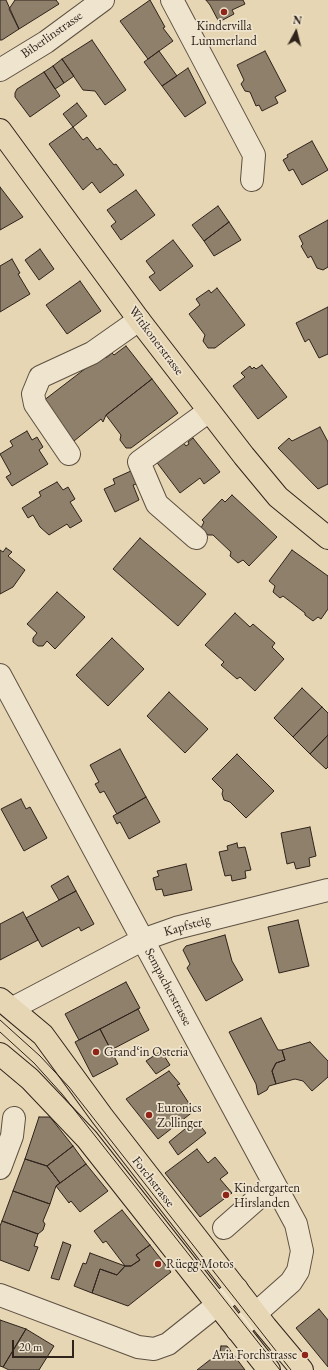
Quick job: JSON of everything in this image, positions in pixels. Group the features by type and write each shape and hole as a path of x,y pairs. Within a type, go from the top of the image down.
{"main road":[{"name":"Witikonerstrasse","path":"0,130 139,320 209,411 278,496 328,538"},
{"name":"Forchstrasse","path":"7,1004 43,1035 52,1046 102,1116 302,1370"},
{"name":"Forchstrasse","path":"0,1054 30,1079 87,1138 269,1370"}],"street":[{"name":"Biberlinstrasse","path":"0,70 46,42 103,0"},
{"path":"172,0 254,154 252,180"},
{"path":"69,454 35,404 33,394 40,377 92,353 139,320"},
{"path":"196,538 157,504 139,462 209,411"},
{"name":"Sempacherstrasse","path":"0,675 298,1228 301,1241 301,1260 298,1271 291,1282 257,1314 237,1330"},
{"name":"Kapfsteig","path":"7,1004 142,940 176,928 328,890"},
{"path":"0,1168 12,1136 14,1118"},
{"path":"224,1228 274,1184"},
{"path":"0,1295 146,1348 158,1348 168,1344 237,1289"}],"building":[{"path":"0,0 6,0 19,29 2,40 0,40"},
{"path":"15,0 56,0 59,4 19,29 9,9"},
{"path":"150,0 165,27 163,28 173,41 148,59 120,21"},
{"name":"Kindervilla Lummerland","path":"206,0 243,0 245,4 232,10 234,14 219,22"},
{"path":"92,40 126,90 105,105 95,91 83,90 62,59"},
{"path":"159,51 177,76 162,86 144,62"},
{"path":"265,51 286,91 275,97 278,103 262,111 259,105 256,106 250,92 245,91 241,84 244,80 237,65"},
{"path":"62,59 74,76 64,83 53,66"},
{"path":"53,66 64,83 55,89 44,72"},
{"path":"188,68 206,103 185,117 162,86"},
{"path":"44,72 60,96 30,117 15,97 15,93 17,89"},
{"path":"77,103 87,116 73,127 63,114"},
{"path":"73,127 83,140 87,137 97,150 100,148 114,165 116,164 124,175 100,193 92,182 83,190 49,144"},
{"path":"312,141 328,170 302,185 293,169 289,171 283,160 288,157 287,155"},
{"path":"0,187 23,217 0,230"},
{"path":"136,190 155,215 121,240 111,226 116,222 107,210"},
{"path":"218,206 229,222 204,241 192,225"},
{"path":"328,220 328,267 323,270 317,268 311,256 308,258 301,246 303,244 299,236"},
{"path":"229,222 241,240 214,256 204,241"},
{"path":"173,240 193,266 160,291 149,277 155,273 146,261"},
{"path":"40,249 54,269 39,280 25,260"},
{"path":"12,259 20,273 18,274 30,294 0,312 0,266"},
{"path":"80,281 101,311 67,334 46,305"},
{"path":"217,288 245,325 215,348 208,348 203,341 205,335 189,314 200,305 196,299 209,290 211,293"},
{"path":"328,307 328,354 319,358 309,339 305,342 296,323"},
{"path":"126,346 152,379 106,415 103,422 101,419 74,441 43,401 103,355 106,358 112,353 114,355"},
{"path":"262,365 287,397 258,419 233,386 245,377 241,373 250,366 252,369 254,367 256,369"},
{"path":"152,379 178,413 131,448 126,448 120,440 121,435 106,415"},
{"path":"320,427 328,442 328,484 318,489 278,448 289,438 292,441"},
{"path":"27,431 32,440 37,437 43,447 39,450 48,464 12,486 6,477 11,474 0,454 13,446 10,441"},
{"path":"193,438 220,472 204,484 200,478 180,493 155,460 181,440 186,446"},
{"path":"131,471 137,484 133,485 139,500 115,512 104,489 115,484 113,479"},
{"path":"57,482 63,490 68,487 75,499 70,502 82,521 70,528 67,524 49,535 40,527 33,515 28,518 22,508 41,496 39,492"},
{"path":"232,495 277,537 249,566 243,560 238,563 230,556 231,552 213,535 208,535 201,528 204,522 202,520 222,499 225,502"},
{"path":"140,538 206,594 178,626 113,569"},
{"path":"6,548 12,552 8,556 25,570 13,587 0,594 0,550 3,552"},
{"path":"292,550 328,576 328,609 321,619 318,617 313,621 283,596 280,598 273,592 275,586 269,581"},
{"path":"57,592 85,617 55,649 47,641 43,646 38,646 33,642 33,638 37,633 27,624"},
{"path":"235,613 250,627 253,624 275,643 272,647 284,659 255,691 240,677 237,679 221,665 224,662 205,645"},
{"path":"112,638 144,669 108,706 76,675"},
{"path":"302,688 322,707 293,737 274,718"},
{"path":"169,692 208,729 185,753 147,716"},
{"path":"322,707 328,713 328,735 310,754 293,737"},
{"path":"328,735 328,767 326,769 310,754"},
{"path":"120,749 146,797 117,814 104,791 100,793 95,784 99,782 90,765"},
{"path":"237,754 274,791 246,818 230,802 224,800 222,794 223,790 212,779"},
{"path":"146,797 160,822 129,839 120,822 117,824 113,816"},
{"path":"21,799 26,809 30,807 47,838 24,851 1,809"},
{"path":"310,827 316,856 309,858 310,866 296,869 294,862 287,864 281,833"},
{"path":"237,843 238,848 245,847 251,870 245,871 246,878 232,881 231,875 225,876 219,852 228,850 227,846"},
{"path":"186,864 192,890 164,896 162,889 156,890 153,878 159,876 157,871"},
{"path":"68,876 76,891 59,900 51,886"},
{"path":"76,891 94,924 81,931 79,927 42,947 26,918"},
{"path":"23,912 38,940 0,960 0,924"},
{"path":"298,920 309,966 279,973 268,927"},
{"path":"225,935 232,961 243,980 206,1001 187,968 190,964 183,950 186,946"},
{"path":"126,982 140,1008 79,1040 65,1014"},
{"path":"138,1009 149,1030 111,1050 100,1029"},
{"path":"261,1018 278,1050 282,1050 285,1060 276,1063 272,1071 276,1084 269,1086 267,1090 258,1095 256,1084 229,1032"},
{"path":"100,1029 118,1064 93,1077 75,1042"},
{"path":"310,1042 328,1061 328,1077 312,1091 303,1081 295,1079 276,1084 272,1071 276,1063 285,1060 282,1050"},
{"path":"161,1051 170,1065 156,1074 146,1061"},
{"path":"169,1071 180,1084 177,1085 194,1111 158,1139 126,1099"},
{"path":"39,1117 50,1117 73,1146 47,1166 25,1159"},
{"path":"196,1120 206,1133 178,1155 169,1142"},
{"path":"73,1146 86,1164 60,1183 47,1166"},
{"path":"197,1149 208,1163 215,1157 228,1173 220,1179 232,1193 200,1217 165,1173"},
{"path":"25,1159 47,1166 60,1183 56,1186 50,1204 13,1191"},
{"path":"86,1164 108,1191 80,1212 71,1201 69,1203 56,1186"},
{"path":"13,1191 50,1204 43,1221 45,1224 43,1230 38,1234 2,1221"},
{"path":"122,1210 150,1245 136,1255 140,1260 131,1266 125,1266 106,1241 103,1243 94,1231"},
{"path":"2,1221 38,1234 34,1246 38,1247 29,1271 0,1260 0,1226"},
{"path":"63,1242 71,1245 59,1280 51,1278"},
{"path":"150,1245 171,1272 128,1306 92,1293 100,1269 117,1275 125,1266 131,1266 140,1260 136,1255"},
{"path":"90,1253 125,1266 117,1275 100,1269 92,1293 74,1286 83,1263 86,1264"},
{"path":"319,1309 328,1320 328,1367 296,1328"},
{"path":"0,1320 26,1329 3,1367 0,1366"},
{"path":"26,1329 54,1346 39,1370 9,1370 3,1367"},
{"path":"221,1346 227,1346 245,1370 197,1370 220,1352"}],"tram line":[{"path":"0,1020 40,1056 69,1087 291,1370"},
{"path":"0,1032 34,1063 62,1094 280,1370"}],"place":[{"name":"Kindervilla Lummerland","path":"224,12"},
{"name":"Grand‘in Osteria","path":"96,1052"},
{"name":"Euronics Zollinger","path":"149,1115"},
{"name":"Kindergarten Hirslanden","path":"226,1195"},
{"name":"Rüegg Motos","path":"158,1264"},
{"name":"Avia Forchstrasse","path":"305,1355"}]}
